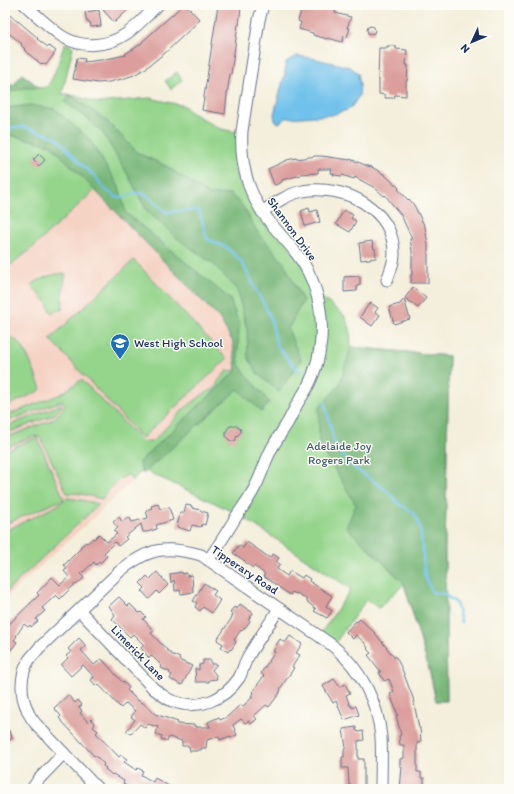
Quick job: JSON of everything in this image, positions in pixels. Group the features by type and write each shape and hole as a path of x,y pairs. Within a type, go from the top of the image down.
{"street":[{"path":"25,5 60,35 73,41 88,45 98,45 110,42 128,33 158,5"},
{"name":"Shannon Drive","path":"208,560 254,489 273,447 307,388 319,355 321,338 320,311 317,294 311,277 295,251 262,212 254,197 243,165 241,148 242,130 258,26 263,5"},
{"path":"262,212 290,195 315,190 340,192 361,201 370,207 380,217 386,224 391,234 394,246 394,259 387,280"},
{"name":"Tipperary Road","path":"98,789 35,723 27,710 23,696 22,683 24,670 29,660 39,648 132,561 146,554 164,550 176,550 201,555 334,647 344,656 356,670 366,686 374,704 381,738 381,789"},
{"name":"Limerick Lane","path":"79,610 154,689 172,701 198,705 208,703 218,698 231,688 239,677 247,657 279,609"},
{"path":"32,789 39,778 64,753"}],"shaded area":[{"name":"West High School","path":"5,134 51,145 220,319 233,342 237,381 93,518 5,598"}],"green space":[{"name":"Adelaide Joy Rogers Park","path":"65,43 73,47 62,94 68,94 98,103 150,98 185,106 188,111 221,129 242,133 248,182 295,251 317,294 344,315 350,328 351,347 449,356 445,551 447,701 436,701 430,673 404,584 379,608 366,600 333,646 319,636 351,589 238,514 144,470 236,371 139,462 142,471 132,481 130,476 127,475 123,477 107,492 102,499 82,494 67,493 40,437 34,436 5,448 5,438 54,419 63,409 65,404 62,401 5,422 5,416 61,394 81,380 143,442 152,442 184,409 202,395 215,388 219,380 227,371 236,370 233,342 220,319 95,190 30,250 5,269 5,134 50,144 15,107 5,108 5,93 13,86 22,74 40,88 46,87 52,79"},
{"path":"177,72 182,80 171,89 165,81"},
{"path":"22,74 40,88 24,88 5,93 5,80 13,86"},
{"path":"70,95 107,121 138,153 166,166 210,195 230,194 242,205 257,231 284,263 303,301 288,329 301,360 279,392 258,374 248,357 247,330 237,289 212,263 178,239 147,211 128,175 102,132 88,119 65,102"},
{"path":"31,105 55,109 90,140 119,187 126,213 230,299 239,324 239,365 269,402 262,412 238,389 143,474 139,462 236,371 233,342 220,319 51,145 5,134 5,108"},
{"path":"134,260 227,359 142,438 50,339"},
{"path":"57,274 66,274 61,300 63,300 62,310 57,310 52,313 47,305 48,304 31,285 44,278"},
{"path":"5,335 16,340 22,346 41,389 5,407"},
{"path":"351,347 449,356 445,551 447,701 436,701 430,673 404,583 346,527 356,505 319,443 319,407 339,386"},
{"path":"62,404 61,408 54,415 5,434 5,427"},
{"path":"37,437 64,499 5,524 5,451"},
{"path":"67,498 99,504 5,593 5,531 56,506"}],"water":[{"path":"296,56 312,58 350,67 358,73 360,85 359,96 350,109 332,115 286,118 279,123 275,121 274,114 285,73 286,62"}],"building":[{"path":"109,5 133,5 115,22 103,10"},
{"path":"183,5 186,5 200,20 165,53 146,68 134,75 109,82 98,83 73,79 77,58 85,59 84,62 126,55 125,54 142,43"},
{"path":"218,5 241,5 225,114 202,110"},
{"path":"306,5 321,8 323,5 336,9 335,13 351,17 347,28 350,28 347,37 344,36 342,42 313,35 313,33 299,29 301,22 298,21 301,11 304,12"},
{"path":"99,10 101,26 91,27 90,22 87,22 85,12"},
{"path":"5,11 38,38 37,39 56,51 46,65 41,64 24,50 25,49 21,45 22,44 5,30"},
{"path":"371,26 374,27 374,33 371,34 368,33 367,30 368,27"},
{"path":"387,46 396,46 396,49 407,50 406,65 408,65 406,96 395,95 394,98 385,98 385,95 379,94 379,48 387,48"},
{"path":"39,154 45,160 39,166 33,160"},
{"path":"316,156 350,159 370,166 385,175 399,188 398,189 408,200 409,199 414,205 425,227 428,245 428,283 411,283 412,251 410,239 412,239 401,215 385,195 384,196 375,188 355,177 354,179 342,175 333,175 334,174 331,173 332,169 318,169 318,173 300,174 301,175 282,180 282,182 275,185 274,184 268,169 287,160"},
{"path":"309,208 310,212 317,210 320,222 305,226 301,211"},
{"path":"344,210 353,215 351,218 356,221 350,232 336,224"},
{"path":"372,241 373,247 374,249 375,248 376,258 361,260 359,243"},
{"path":"344,277 360,277 360,285 357,286 357,291 344,292"},
{"path":"413,287 426,298 418,308 405,298"},
{"path":"404,299 410,319 394,324 389,307 400,304"},
{"path":"371,303 378,308 375,312 380,315 372,326 360,317"},
{"path":"230,426 237,426 240,428 241,432 235,441 231,441 226,436 226,431"},
{"path":"158,504 160,509 169,507 173,520 156,525 157,529 147,532 143,532 141,524 125,537 127,539 118,546 115,542 104,553 107,556 100,563 99,562 96,565 94,562 81,574 84,578 60,599 56,595 42,608 45,611 36,619 38,621 31,627 30,625 28,627 24,624 14,640 17,642 5,658 5,630 11,622 39,595 37,593 52,577 60,585 69,577 64,571 67,569 64,565 81,548 80,547 93,538 94,539 99,534 107,542 117,534 114,531 118,528 113,522 119,517 122,522 129,517 132,522 148,518 146,510 152,508 151,506"},
{"path":"186,505 208,513 205,525 202,524 201,527 192,525 190,531 177,527 180,513 184,513"},
{"path":"247,542 270,558 273,554 279,558 276,562 280,564 277,569 287,576 290,571 302,578 304,575 310,579 309,581 332,596 326,606 332,611 327,618 314,611 316,609 297,593 292,592 290,595 263,576 265,574 254,566 253,568 233,553 239,545 243,548"},
{"path":"157,572 168,585 159,594 157,591 149,599 142,591 145,588 140,583 147,576 150,579"},
{"path":"182,572 182,574 187,573 187,576 192,575 193,592 181,594 180,590 175,591 174,580 171,583 170,574"},
{"path":"204,583 216,591 213,595 220,600 212,613 203,607 200,611 195,607 197,603 193,601"},
{"path":"119,597 128,606 130,604 139,613 141,612 146,617 143,619 154,631 151,633 171,654 180,658 179,660 192,666 182,685 170,679 172,675 169,673 170,672 161,668 162,666 153,657 151,656 149,658 141,648 144,645 133,634 130,637 112,619 115,615 109,606"},
{"path":"240,604 253,613 248,620 250,621 242,631 241,630 234,640 236,642 228,652 221,647 223,644 217,640 231,619 233,614 230,612 234,607 237,609"},
{"path":"360,619 375,633 394,657 396,657 413,698 420,728 421,742 417,743 417,772 421,772 421,778 424,778 424,789 400,789 402,767 400,767 400,759 404,758 404,745 400,745 399,736 401,735 396,715 398,715 390,694 394,692 389,679 384,681 379,672 381,672 368,655 371,653 367,649 368,648 364,642 356,635 353,639 346,632 356,621 357,622"},
{"path":"290,636 302,644 296,653 300,655 292,667 294,668 280,689 279,694 269,707 266,705 254,716 257,719 251,724 249,721 245,723 241,719 233,725 237,735 220,740 219,736 207,740 206,748 201,748 201,750 197,751 190,751 189,746 182,746 182,741 169,737 167,741 161,739 162,736 156,734 158,727 148,724 145,728 140,724 131,734 126,731 135,720 131,717 135,711 126,703 121,708 98,684 96,686 91,680 94,677 83,665 71,676 61,665 68,658 66,656 71,652 68,649 79,638 86,646 81,650 94,665 101,659 104,661 129,688 127,690 155,714 178,722 177,724 195,725 195,727 210,727 208,722 219,717 220,720 227,717 241,704 243,707 253,697 251,696 253,693 252,692 264,676 261,673 275,652 273,651 275,647 280,639 285,643"},
{"path":"203,660 211,660 211,664 217,664 212,670 217,679 209,680 209,682 196,682 195,668 199,670 199,665 203,664"},
{"path":"334,679 340,687 345,684 350,693 346,695 350,706 351,705 352,708 356,706 359,715 344,720 336,701 333,703 323,686"},
{"path":"68,695 75,703 78,700 82,705 79,707 82,711 80,713 88,722 91,719 95,724 93,727 98,731 96,733 119,757 121,755 127,759 124,762 136,770 138,768 143,771 141,775 153,782 155,778 174,789 132,789 123,784 124,781 113,774 112,775 105,769 106,768 103,766 104,764 95,755 94,756 59,718 61,716 54,708"},
{"path":"5,724 13,738 5,742"},
{"path":"356,727 358,732 363,731 364,740 358,741 358,759 364,759 364,786 349,785 348,768 342,768 342,757 344,757 344,749 346,748 343,729"}],"waterway":[{"path":"5,128 24,127 56,137 83,166 96,177 103,188 116,197 126,197 134,193 145,194 166,212 199,210 207,239 226,247 241,261 270,316 277,346 300,371"},
{"path":"325,402 334,442 349,464 389,492 398,503 414,513 420,526 425,577 432,592 444,594 456,603 461,622"}],"place":[{"name":"West High School","path":"120,360"}]}
